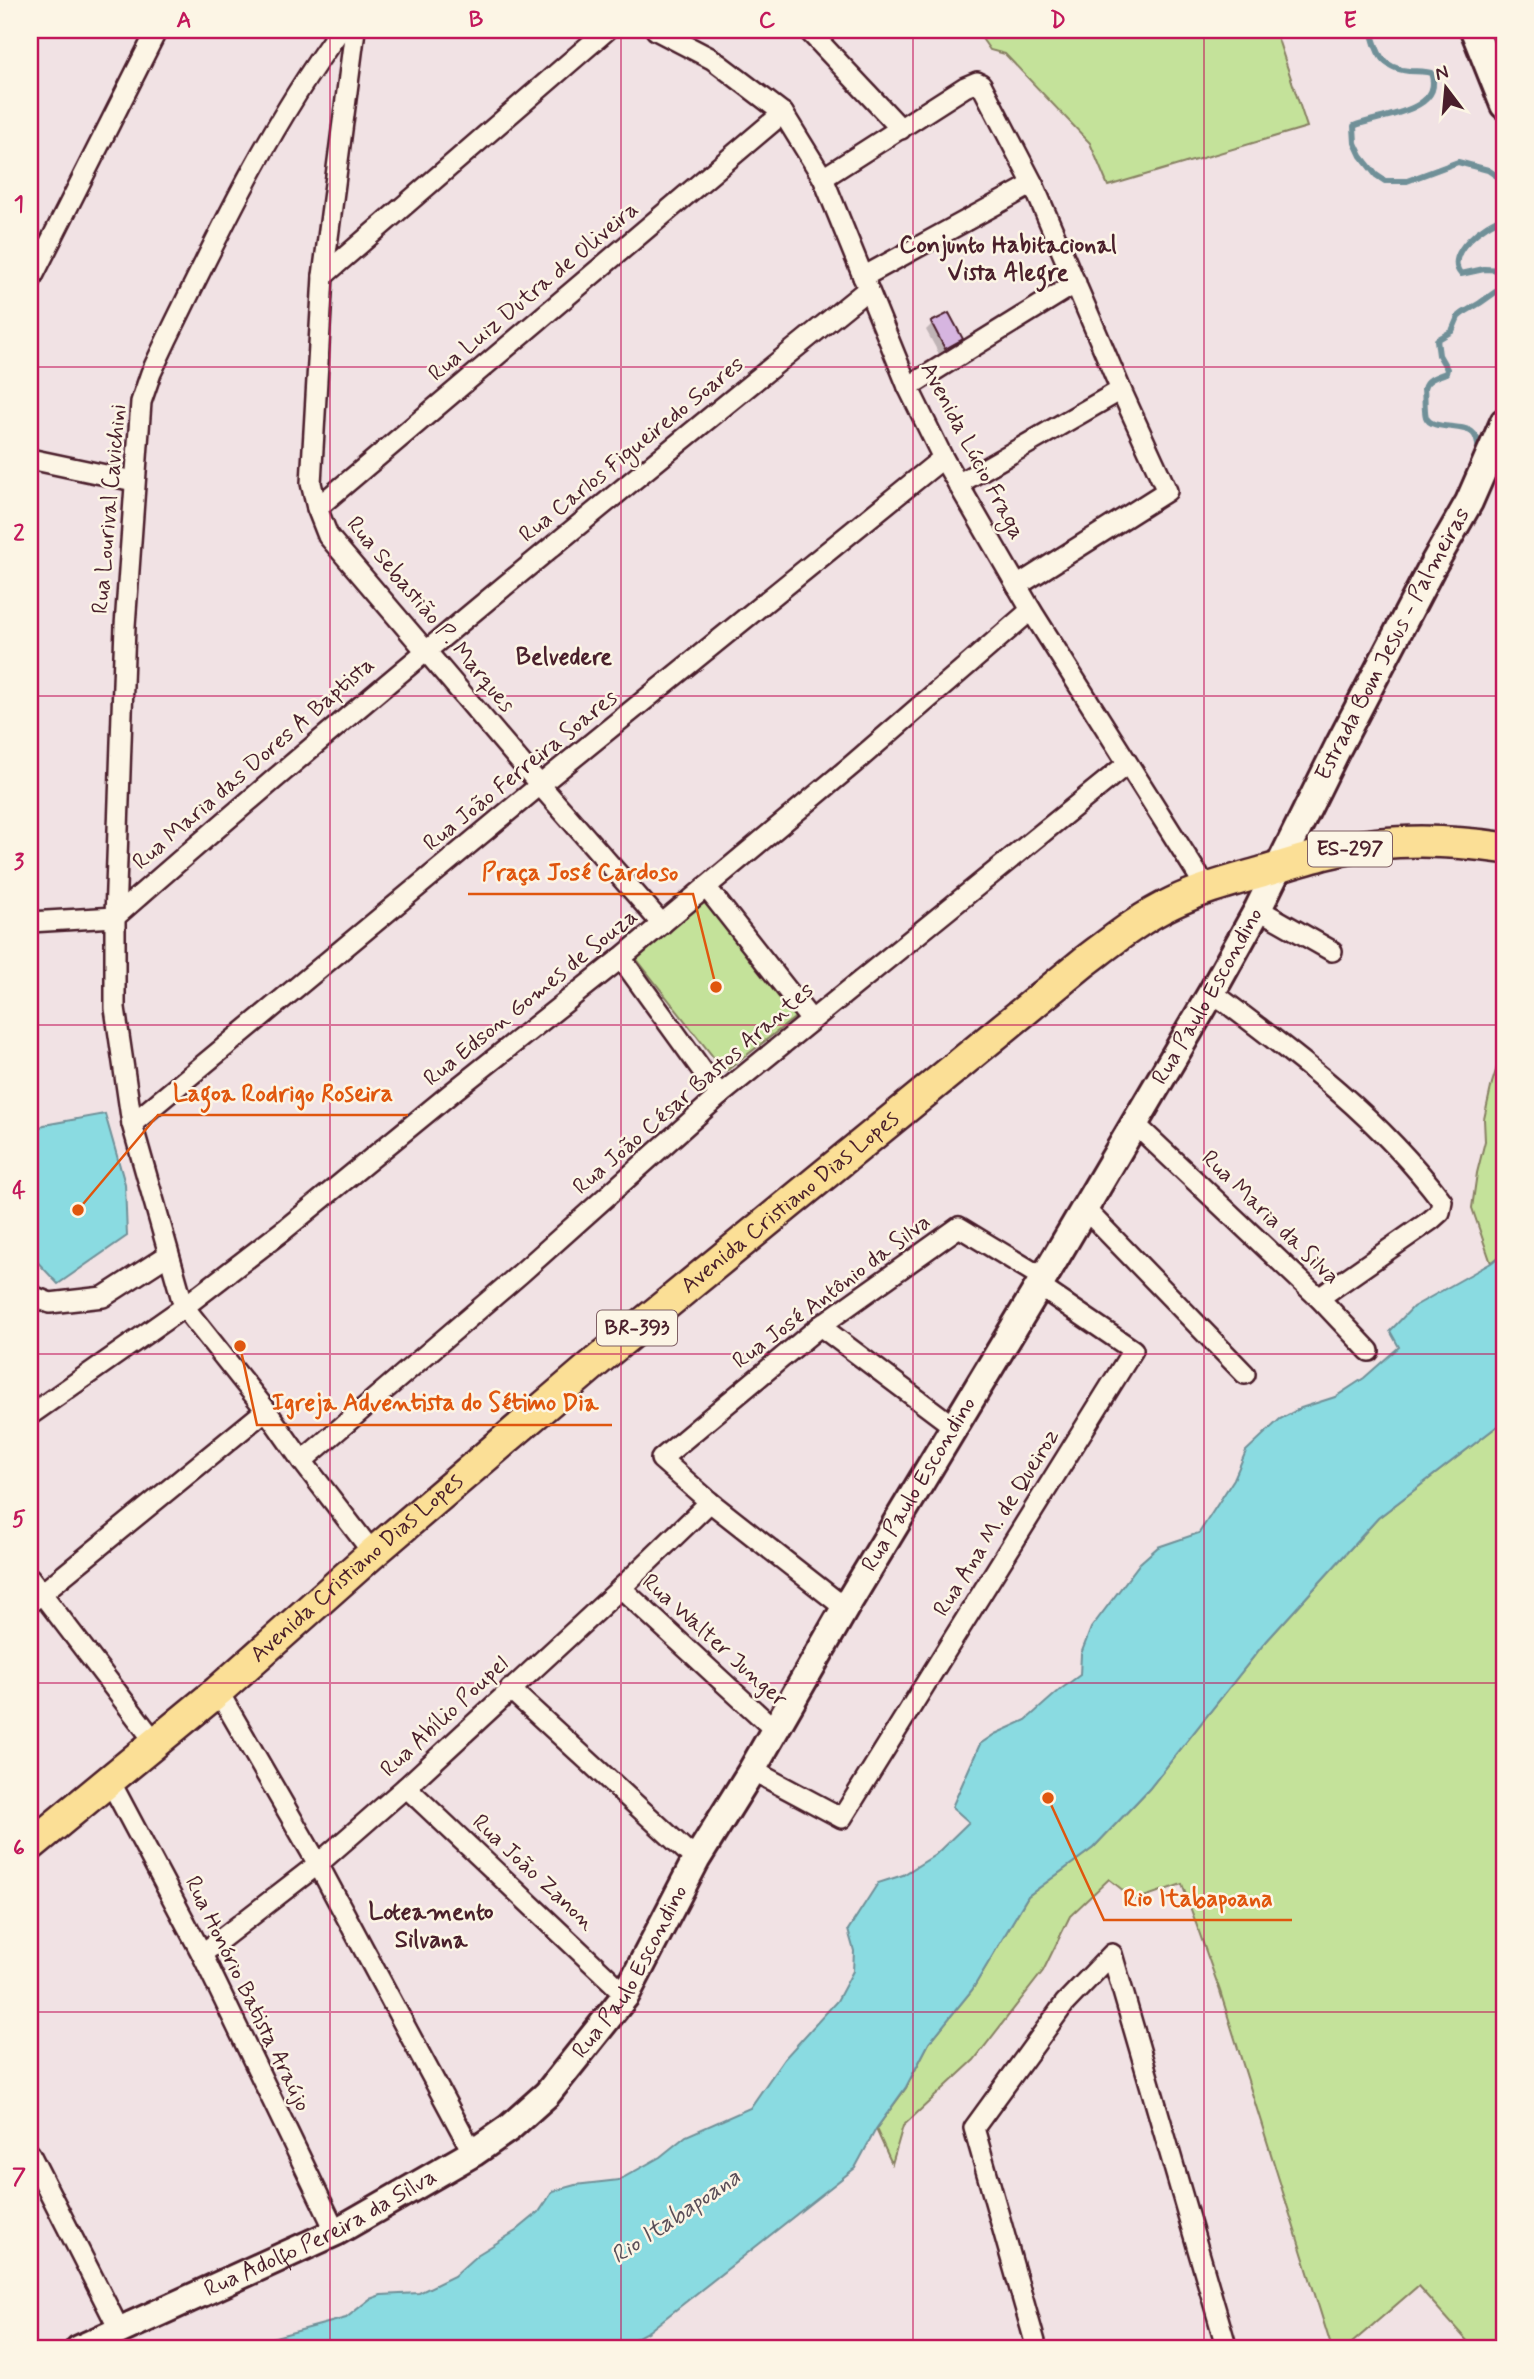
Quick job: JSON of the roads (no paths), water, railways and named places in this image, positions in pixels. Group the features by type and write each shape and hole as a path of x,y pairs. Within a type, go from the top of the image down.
{"main road":[{"path":"1474,30 1504,105"},
{"name":"Estrada Bom Jesus - Palmeiras","path":"1279,867 1338,747 1469,502 1504,422"},
{"name":"Avenida Cristiano Dias Lopes","path":"30,1846 218,1691 373,1553 613,1348 1084,962 1154,912 1207,889 1279,867 1375,844 1450,842 1504,848"},
{"name":"Rua Paulo Escondino","path":"547,2094 626,1995 696,1860 1135,1124 1212,992 1279,867"},
{"name":"Rua Adolfo Pereira da Silva","path":"79,2349 336,2232 474,2153 509,2128 547,2094"}],"street":[{"path":"30,282 157,30"},
{"name":"Rua Lourival Cavichini","path":"184,1307 132,1124 115,1008 115,917 125,625 141,402 151,373 279,121 314,65 340,30"},
{"name":"Rua Sebastião P. Marques","path":"355,30 323,276 311,484 317,508 328,536 662,924"},
{"path":"323,276 607,30"},
{"path":"808,30 901,129"},
{"name":"Avenida Lúcio Fraga","path":"665,32 712,59 783,113 823,178 908,387 943,458 1031,610 1207,889"},
{"path":"823,178 965,87 977,82 981,84 1034,184 1167,491 1017,586"},
{"name":"Rua Luiz Dutra de Oliveira","path":"317,508 783,113"},
{"name":"Rua Carlos Figueiredo Soares","path":"426,649 866,283 1034,184"},
{"path":"908,387 1076,283"},
{"path":"958,484 1121,390"},
{"name":"Rua João Ferreira Soares","path":"132,1124 540,785 943,458"},
{"path":"30,459 134,481"},
{"name":"Rua Edson Gomes de Souza","path":"30,1415 184,1307 284,1230 662,924 1031,610"},
{"name":"Rua Maria das Dores A Baptista","path":"115,917 280,772 426,649"},
{"name":"Rua João César Bastos Arantes","path":"302,1461 520,1274 720,1094 1126,764"},
{"path":"706,887 811,1020"},
{"path":"1258,909 1332,951"},
{"path":"30,922 115,917"},
{"path":"621,958 720,1094"},
{"path":"1212,992 1277,1041 1364,1113 1402,1151 1442,1201 1440,1212 1431,1220 1319,1298"},
{"name":"Rua Maria da Silva","path":"1135,1124 1319,1298 1369,1351"},
{"path":"1084,1208 1245,1374"},
{"name":"Rua José Antônio da Silva","path":"710,1502 661,1459 820,1326 959,1227 1041,1282"},
{"path":"30,1295 51,1303 103,1297 168,1255"},
{"name":"Rua Ana M. de Queiroz","path":"752,1770 842,1818 1133,1350 1041,1282"},
{"path":"184,1307 266,1410 373,1553"},
{"path":"820,1326 953,1426"},
{"path":"155,1742 34,1591 266,1410"},
{"path":"710,1502 845,1608"},
{"name":"Rua Abílio Poupel","path":"202,1954 318,1864 406,1787 710,1502"},
{"name":"Rua Walter Junger","path":"621,1588 775,1730"},
{"path":"510,1689 696,1860"},
{"path":"218,1691 318,1864 474,2153"},
{"name":"Rua Honório Batista Araújo","path":"110,1781 202,1954 336,2232"},
{"name":"Rua João Zanon","path":"406,1787 626,1995"},
{"path":"1037,2349 974,2128 1065,2003 1112,1954 1227,2349"},
{"path":"30,2154 120,2331"}],"water":[{"path":"105,1114 125,1184 127,1236 58,1284 30,1254 30,1134 44,1125"},
{"name":"Rio Itabapoana","path":"1504,1253 1504,1421 1378,1518 1263,1645 1149,1789 1093,1848 1028,1896 972,1990 929,2043 906,2087 876,2129 855,2168 649,2331 616,2349 230,2349 346,2318 370,2299 381,2295 419,2293 454,2276 477,2255 516,2231 539,2212 553,2191 575,2185 619,2180 660,2157 686,2136 750,2108 784,2059 837,2001 853,1971 854,1951 848,1930 878,1883 903,1875 935,1855 969,1822 952,1807 980,1744 1026,1720 1080,1675 1081,1654 1091,1628 1140,1563 1158,1547 1199,1533 1234,1479 1246,1451 1280,1419 1301,1408 1335,1397 1364,1378 1399,1347 1390,1331 1413,1307"}],"waterway":[{"path":"1371,30 1378,52 1386,63 1400,69 1431,73 1433,86 1428,96 1419,104 1354,126 1355,143 1361,156 1376,175 1385,181 1407,181 1458,162 1488,170 1504,181"},
{"path":"1504,218 1487,226 1469,240 1458,257 1457,266 1461,274 1484,269 1504,270"},
{"path":"1479,455 1473,433 1429,421 1425,414 1424,389 1430,380 1446,373 1437,340 1452,331 1458,317 1504,286"},
{"path":"1496,473 1504,478"}],"place":[{"name":"Praça José Cardoso","path":"716,987"},
{"name":"Lagoa Rodrigo Roseira","path":"78,1210"},
{"name":"Igreja Adventista do Sétimo Dia","path":"240,1346"},
{"name":"Rio Itabapoana","path":"1048,1798"}],"district":[{"name":"Conjunto Habitacional Vista Alegre","path":"1008,259"},
{"name":"Belvedere","path":"564,657"},
{"name":"Loteamento Silvana","path":"431,1926"}]}
